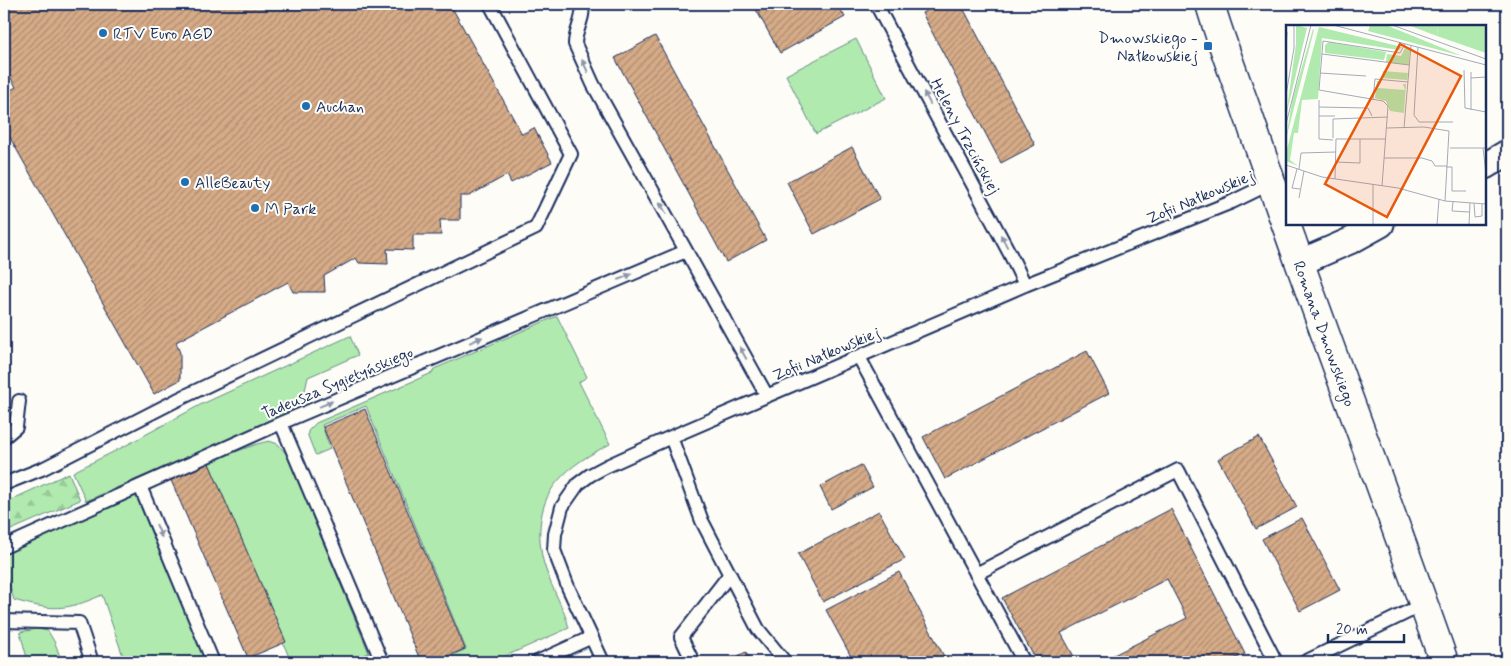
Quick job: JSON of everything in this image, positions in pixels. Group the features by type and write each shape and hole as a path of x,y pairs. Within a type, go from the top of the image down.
{"street":[{"name":"Romana Dmowskiego","path":"1210,4 1220,39 1253,127 1299,263 1444,662"},
{"path":"1486,165 1507,153"},
{"path":"1299,263 1352,240 1379,225"}],"lane":[{"path":"4,484 44,468 177,400 536,228 571,154 490,4"},
{"path":"582,4 582,17 575,38 577,50 593,84 767,396"},
{"name":"Heleny Trzcińskiej","path":"876,4 1025,285"},
{"name":"Zofii Nałkowskiej","path":"603,662 568,587 554,550 555,534 562,507 578,484 590,475 671,436 1025,285 1164,230 1271,184"},
{"name":"Tadeusza Sygietyńskiego","path":"4,547 281,423 686,251"},
{"path":"859,356 1024,662"},
{"path":"4,437 16,427 19,401"},
{"path":"281,423 382,662"},
{"path":"671,436 702,520 758,629 785,662"},
{"path":"976,574 1178,470 1276,662"},
{"path":"140,486 213,662"},
{"path":"693,662 681,637 730,574"},
{"path":"1305,662 1424,604"},
{"path":"4,621 79,622 92,662"},
{"path":"537,662 592,637"}],"green space":[{"path":"856,39 886,98 816,134 786,75"},
{"path":"557,316 587,377 579,382 610,444 582,460 557,482 550,491 542,513 540,536 543,559 569,628 492,662 437,662 466,649 366,406 322,425 330,449 316,455 308,436 308,431 316,423"},
{"path":"350,336 358,355 308,377 301,408 86,501 73,472 200,405"},
{"path":"269,441 278,444 287,455 369,653 347,662 291,662 208,462"},
{"path":"69,473 80,500 4,533 4,503"},
{"path":"136,496 206,662 125,662 102,595 78,604 59,608 39,606 14,600 4,568 4,553"},
{"path":"37,629 48,631 62,662 28,662 20,632"}],"building":[{"name":"M Park","path":"4,4 450,4 522,134 534,128 552,162 511,183 507,175 469,196 460,196 460,220 440,220 441,235 413,235 413,250 387,249 388,264 359,263 356,258 324,276 325,292 293,292 288,282 176,342 180,353 180,380 154,394 4,127 4,94 16,87 4,66"},
{"path":"753,4 837,4 845,17 780,53"},
{"path":"938,4 961,4 1035,145 1001,163 922,13"},
{"path":"655,36 766,240 726,262 615,58"},
{"path":"852,147 880,199 814,234 787,182"},
{"path":"1087,351 1109,393 945,479 923,437"},
{"path":"365,409 465,649 433,662 421,662 323,427"},
{"path":"1259,437 1297,507 1256,529 1218,459"},
{"path":"208,461 286,642 248,658 170,478"},
{"path":"861,465 873,487 831,509 820,487"},
{"path":"1171,509 1245,654 1228,662 1100,662 1187,618 1167,579 1061,633 1077,662 1037,662 1002,598"},
{"path":"879,511 905,559 823,602 798,554"},
{"path":"1302,518 1340,590 1300,611 1262,539"},
{"path":"899,572 947,662 854,662 826,610"},
{"path":"746,652 752,662 726,662"}],"place":[{"name":"RTV Euro AGD","path":"103,33"},
{"name":"Dmowskiego - Nałkowskiej","path":"1208,46"},
{"name":"Auchan","path":"306,106"},
{"name":"AlleBeauty","path":"185,182"},
{"name":"M Park","path":"255,208"}]}
